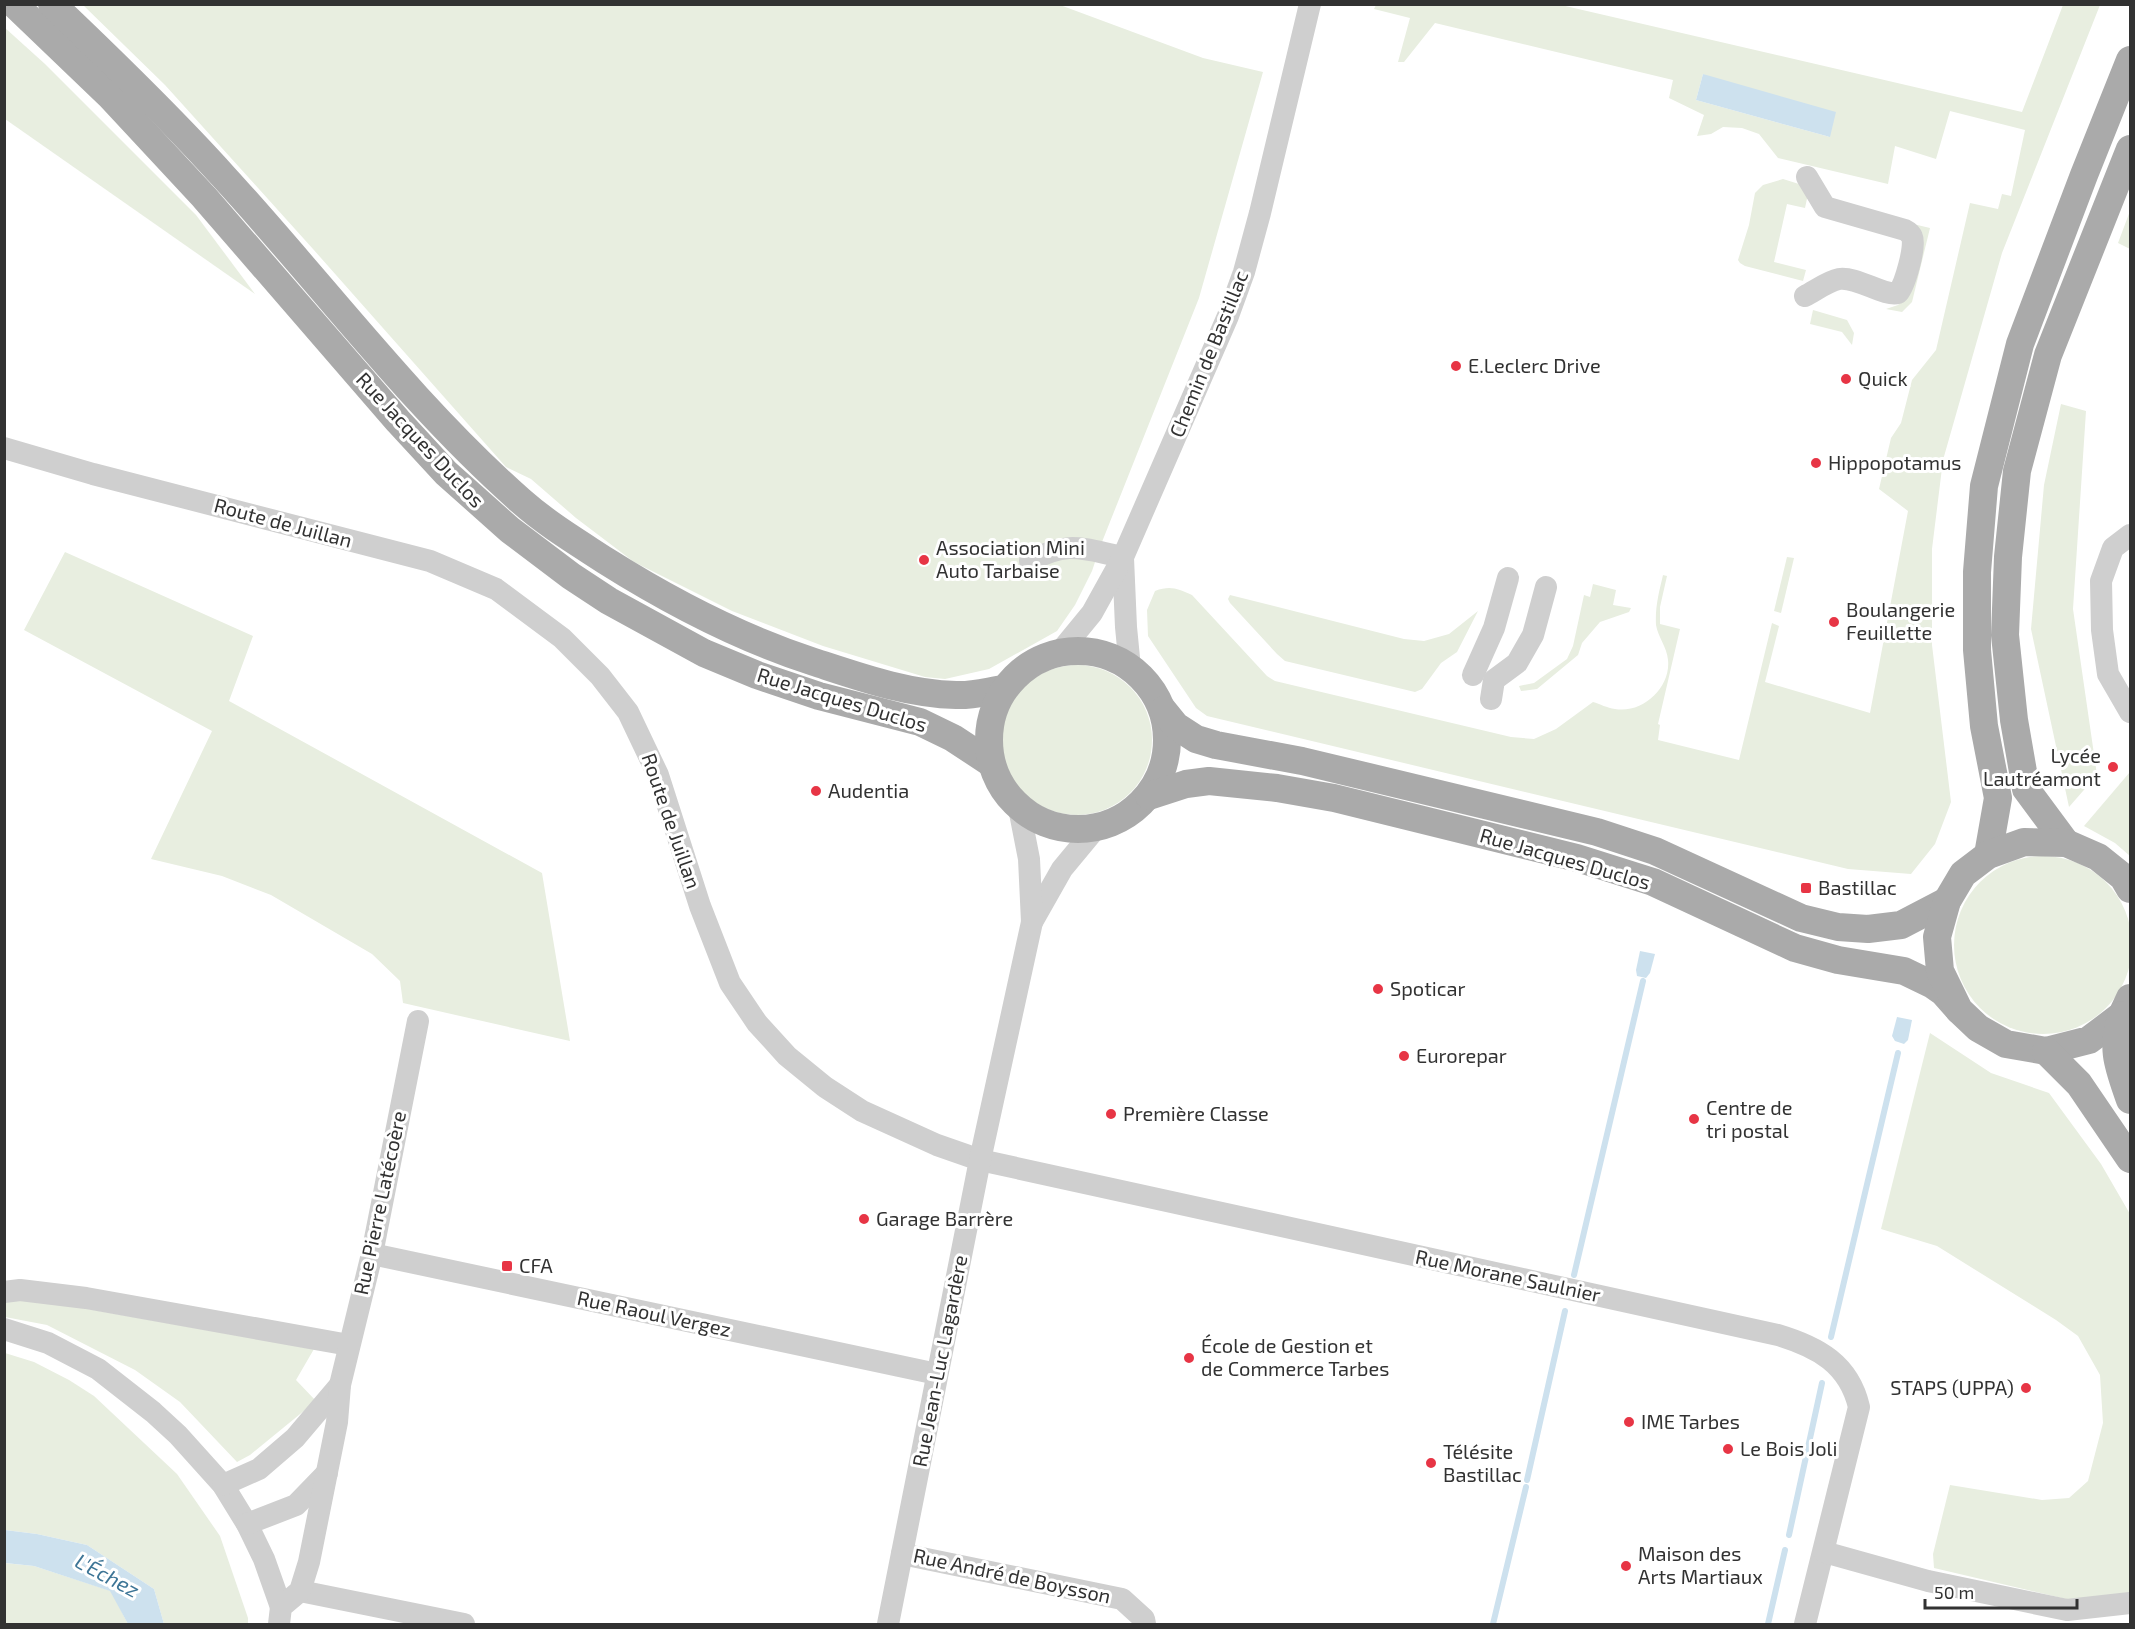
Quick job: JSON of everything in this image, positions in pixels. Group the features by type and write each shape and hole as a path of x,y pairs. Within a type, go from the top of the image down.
{"main road":[{"name":"Rue Jacques Duclos","path":"14,4 111,97 204,197 398,421 446,473 510,530 571,576 609,601 704,653 757,675 819,696 920,722 953,738 991,763"},
{"name":"Rue Jacques Duclos","path":"52,4 113,62 224,177 413,394 469,453 524,503 570,538 652,590 722,626 796,656 869,680 926,693 959,696 1004,689"},
{"path":"1988,855 1998,798 1984,726 1977,650 1977,572 1984,486 2020,344 2130,60"},
{"path":"2066,843 2026,789 2014,720 2005,634 2008,557 2017,471 2048,355 2130,148"},
{"path":"1085,651 1109,656 1130,668 1150,687 1162,710 1167,732 1167,755 1160,777 1149,796 1134,811 1116,822 1096,828 1069,830 1042,823 1019,808 1002,788 991,763 988,737 993,712 1004,689 1020,672 1039,660 1060,652 1085,651"},
{"name":"Rue Jacques Duclos","path":"1162,710 1176,726 1196,739 1216,745 1302,761 1597,832 1655,850 1801,918 1838,927 1868,929 1901,925 1947,901"},
{"name":"Rue Jacques Duclos","path":"1149,796 1186,784 1209,782 1277,788 1334,798 1577,858 1653,882 1795,948 1838,960 1904,971 1938,988 1978,1028 2006,1044 2046,1051"},
{"path":"1959,1010 1940,971 1937,936 1947,901 1963,874 1988,855 2024,842 2066,843 2098,857 2122,877 2130,889"},
{"path":"2046,1051 2089,1040 2126,1007"},
{"path":"2126,1007 2116,1032 2117,1065 2130,1100"},
{"path":"2046,1051 2079,1084 2130,1159"}],"street":[{"name":"Chemin de Bastillac","path":"1060,652 1092,613 1123,557 1228,316 1244,272 1310,4"},
{"path":"1805,296 1840,279 1863,284 1893,295 1898,293 1904,283 1913,245 1911,235 1905,230 1826,207 1808,177"},
{"name":"Route de Juillan","path":"4,448 93,474 430,561 496,589 562,638 600,676 628,712 658,775 700,906 730,983 756,1023 787,1056 825,1087 862,1111 937,1145 980,1160"},
{"path":"2130,535 2113,548 2101,581 2102,630 2108,674 2130,712"},
{"path":"1030,561 1050,550 1071,547 1123,557"},
{"name":"Chemin de Bastillac","path":"1123,557 1130,668"},
{"path":"1473,675 1494,628 1508,578"},
{"path":"1491,699 1494,680 1517,663 1533,635 1546,587"},
{"name":"Rue Jean-Luc Lagardère","path":"888,1624 980,1160 1032,922 1029,859 1019,808"},
{"name":"Rue Jean-Luc Lagardère","path":"1032,922 1062,869 1096,828"},
{"name":"Rue Pierre Latécoère","path":"300,1590 309,1562 328,1472 337,1422 340,1385 372,1254 418,1021"},
{"name":"Rue Morane Saulnier","path":"980,1160 1769,1333 1809,1345 1845,1374 1855,1390 1859,1407 1805,1624"},
{"name":"Rue Raoul Vergez","path":"372,1254 937,1374"},
{"path":"4,1292 20,1290 86,1298 349,1345"},
{"path":"4,1329 48,1343 98,1369 162,1420 223,1485 247,1524 264,1559 280,1616"},
{"name":"Rue Pierre Latécoère","path":"223,1485 259,1469 295,1438 340,1385"},
{"path":"247,1524 297,1505 328,1472"},
{"path":"1824,1552 1928,1581 2067,1610 2130,1603"},
{"name":"Rue André de Boysson","path":"902,1554 1122,1599 1144,1619 1146,1624"},
{"path":"280,1616 300,1590 464,1624"}],"shaded area":[{"path":"83,5 1060,5 1203,58 1263,72 1199,298 1092,571 1075,605 1057,631 989,669 945,679 925,677 823,646 732,611 634,562 576,518 531,479 506,467 165,85"},
{"path":"1376,5 1561,5 2022,112 2063,5 2100,5 2002,253 1943,460 1932,549 1932,645 1951,802 1935,844 1911,874 1848,869 1207,716 1196,708 1148,636 1147,610 1155,591 1166,588 1178,590 1192,595 1267,676 1275,681 1511,737 1534,739 1556,729 1593,702 1612,708 1636,707 1645,703 1660,689 1668,670 1667,655 1656,625 1663,575 1667,576 1660,607 1660,624 1680,629 1658,724 1660,725 1658,740 1739,760 1772,623 1779,626 1765,682 1870,713 1908,511 1879,489 1891,438 1901,423 1912,380 1936,350 1970,203 1998,209 2002,194 2011,196 2025,130 1950,111 1936,159 1895,146 1888,184 1778,158 1759,134 1742,128 1723,127 1711,134 1697,136 1704,115 1669,98 1673,80 1435,23 1404,62 1398,62 1410,18 1374,9","holes":["1703,74 1830,137 1696,100"]},
{"path":"4,27 45,64 196,215 255,294 5,119"},
{"path":"1783,179 1799,184 1808,194 1805,208 1787,204 1774,262 1806,270 1803,281 1745,266 1738,260 1749,225 1755,193 1763,185"},
{"path":"2130,211 2130,249 2118,243"},
{"path":"1909,223 1930,228 1912,302 1902,312 1886,309 1898,305 1904,299"},
{"path":"1813,310 1847,320 1854,333 1852,345 1842,332 1810,324"},
{"path":"2061,404 2086,411 2073,609 2097,775 2069,807 2031,629 2044,485"},
{"path":"65,552 253,636 229,701 542,873 570,1041 403,1003 400,981 372,954 271,895 222,876 151,859 212,731 24,630"},
{"path":"1787,557 1794,558 1781,613 1774,611"},
{"path":"1593,584 1616,590 1613,605 1631,608 1629,612 1600,622 1582,643 1578,655 1537,689 1521,691 1519,686 1534,683 1567,659 1573,646 1584,595 1590,597"},
{"path":"1230,595 1404,639 1424,641 1449,634 1478,611 1457,652 1441,663 1422,689 1415,692 1285,661 1230,603 1228,599"},
{"path":"1077,665 1106,671 1130,687 1146,711 1152,740 1146,769 1130,793 1106,809 1077,815 1048,809 1024,793 1008,769 1002,740 1008,711 1024,687 1048,671"},
{"path":"2130,772 2130,856 2115,843 2084,826"},
{"path":"2043,856 2060,857 2077,862 2106,882 2126,911 2131,928 2131,962 2126,979 2106,1008 2077,1028 2060,1033 2043,1034 2026,1033 2009,1028 1980,1008 1960,979 1955,962 1954,945 1955,928 1960,911 1980,882 2009,862 2026,857"},
{"path":"1930,1033 1991,1073 2049,1093 2101,1164 2130,1214 2130,1614 1934,1568 1933,1554 1950,1485 2042,1500 2069,1498 2088,1481 2103,1423 2100,1375 2078,1336 1937,1246 1881,1229"},
{"path":"20,1297 314,1349 296,1380 316,1401 250,1455 237,1462 180,1402 135,1370 47,1325 5,1317 5,1298"},
{"path":"5,1353 34,1362 94,1396 177,1474 220,1536 248,1618 248,1624 164,1624 154,1589 87,1545 37,1534 5,1530"},
{"path":"4,1563 34,1566 111,1591 128,1624 5,1624"}],"water":[{"path":"1703,74 1836,112 1830,137 1696,100"},
{"path":"1640,951 1655,954 1650,973 1646,978 1637,976"},
{"path":"1897,1017 1912,1020 1908,1040 1904,1044 1895,1041 1892,1036"},
{"name":"L'Échez","path":"5,1530 37,1534 87,1545 154,1589 164,1624 128,1624 110,1591 34,1566 5,1563"}],"waterway":[{"path":"1574,1275 1643,981"},
{"path":"1831,1337 1898,1053"},
{"path":"1527,1480 1565,1311"},
{"path":"1789,1535 1822,1383"},
{"path":"1493,1624 1526,1487"},
{"path":"1768,1624 1785,1550"}],"place":[{"name":"E.Leclerc Drive","path":"1456,366"},
{"name":"Quick","path":"1846,379"},
{"name":"Hippopotamus","path":"1816,463"},
{"name":"Association Mini Auto Tarbaise","path":"924,560"},
{"name":"Boulangerie Feuillette","path":"1834,622"},
{"name":"Lycée Lautréamont","path":"2113,767"},
{"name":"Audentia","path":"816,791"},
{"name":"Bastillac","path":"1806,888"},
{"name":"Spoticar","path":"1378,989"},
{"name":"Eurorepar","path":"1404,1056"},
{"name":"Première Classe","path":"1111,1114"},
{"name":"Centre de tri postal","path":"1694,1119"},
{"name":"Garage Barrère","path":"864,1219"},
{"name":"CFA","path":"507,1266"},
{"name":"École de Gestion et de Commerce Tarbes","path":"1189,1358"},
{"name":"STAPS (UPPA)","path":"2026,1388"},
{"name":"IME Tarbes","path":"1629,1422"},
{"name":"Le Bois Joli","path":"1728,1449"},
{"name":"Télésite Bastillac","path":"1431,1463"},
{"name":"Maison des Arts Martiaux","path":"1626,1566"}]}
